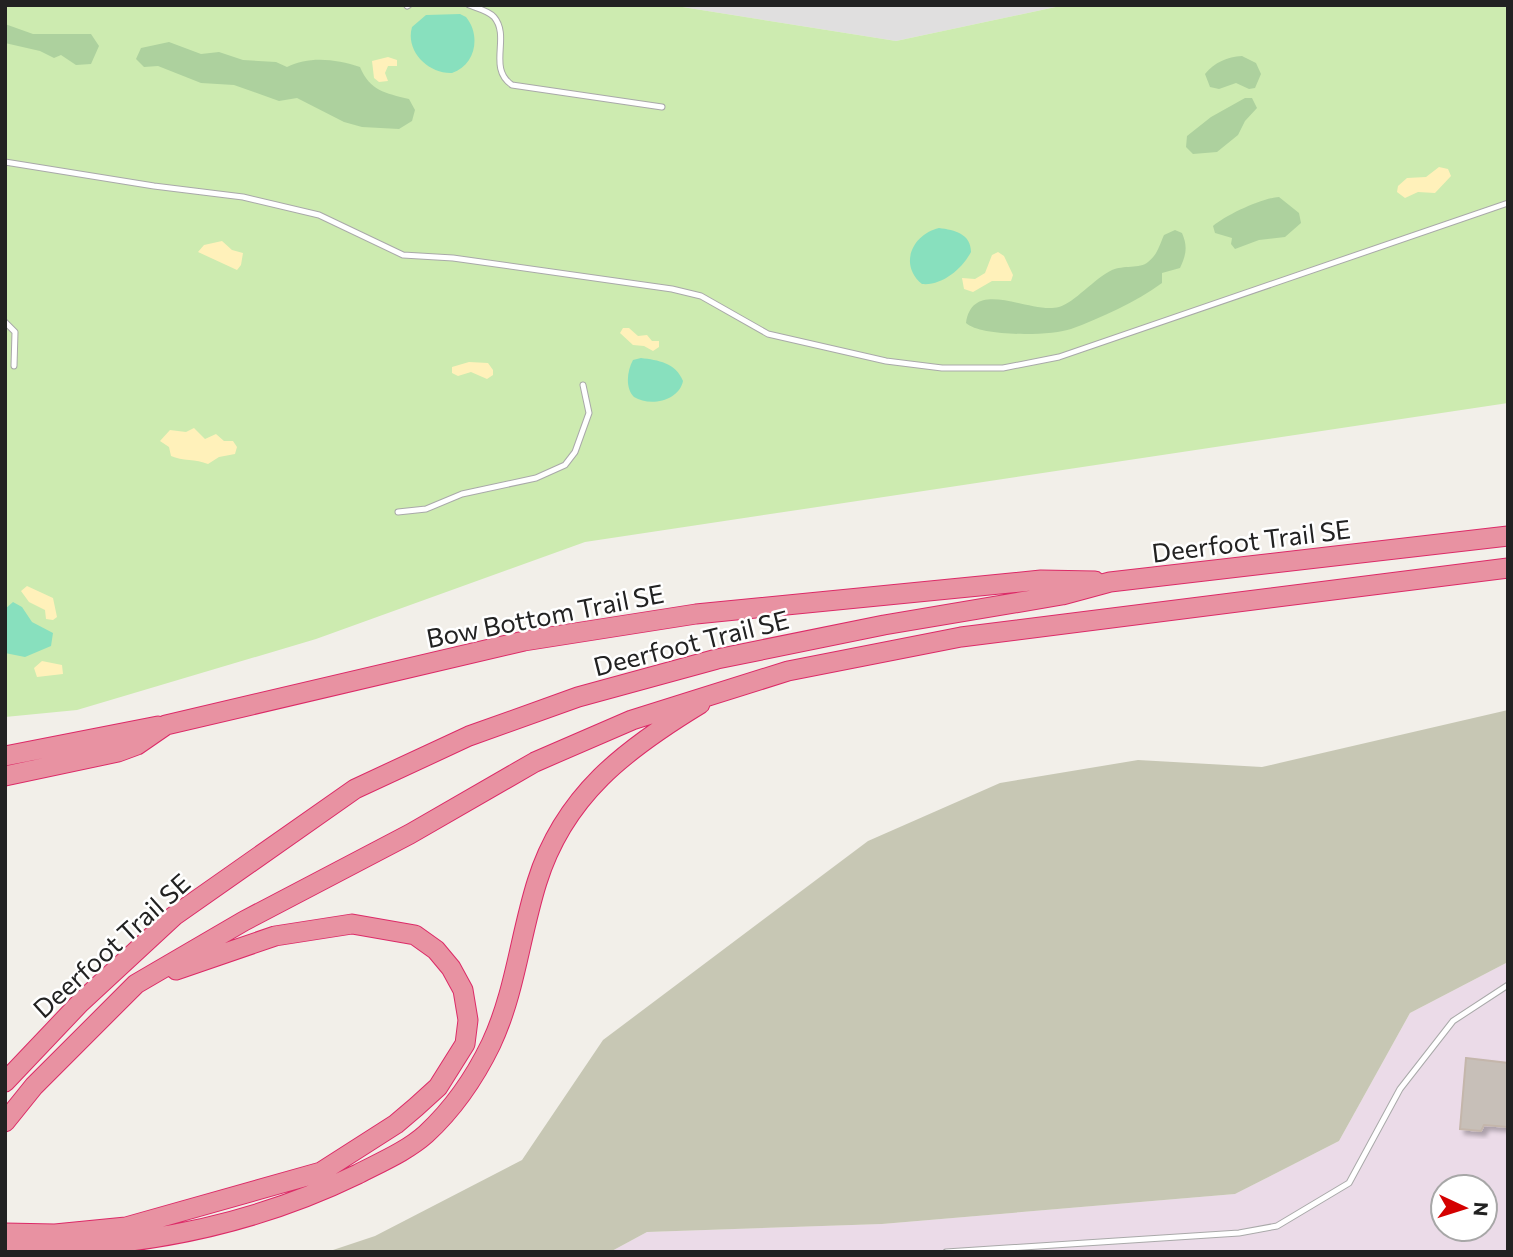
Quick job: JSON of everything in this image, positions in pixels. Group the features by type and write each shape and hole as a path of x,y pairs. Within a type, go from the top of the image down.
{"highway":[{"name":"Deerfoot Trail SE","path":"7,1080 80,1003 174,916 344,796 469,736 578,696 717,659 884,625 1062,595 1110,582 1508,536"},
{"name":"Deerfoot Trail SE","path":"5,1122 34,1086 136,984 244,921 410,834 535,762 632,720 788,671 961,637 1508,568"},
{"name":"Bow Bottom Trail SE","path":"5,776 118,752 137,745 166,725 524,641 696,614 1041,580 1110,582"},
{"path":"5,1248 95,1247 156,1240 228,1223 274,1210 340,1182 393,1156 425,1135 454,1103 491,1043 509,994 537,882 552,842 574,806 625,753 724,690"},
{"path":"5,756 166,725"},
{"path":"5,1233 55,1234 126,1227 321,1172 396,1124 438,1087 465,1044 468,1020 463,990 451,968 436,950 415,935 384,928 352,925 275,936 136,984"}],"lane":[{"path":"469,5 493,15 500,27 500,71 512,85 662,107"},
{"path":"5,162 243,197 319,215 403,255 453,258 672,289 701,296 768,334 886,361 942,368 1003,368 1059,357 1508,202"},
{"path":"5,322 15,332 14,366"},
{"path":"398,512 425,509 463,494 536,478 565,465 575,452 589,413 583,385"},
{"path":"946,1252 1240,1233 1277,1226 1349,1183 1400,1089 1453,1021 1508,985"}],"shaded area":[{"path":"670,5 1065,5 896,41"},
{"path":"1508,710 1508,962 1410,1013 1339,1141 1235,1194 882,1224 647,1232 610,1252 327,1252 375,1236 522,1160 603,1040 868,841 1000,783 1138,760 1262,767"},
{"path":"1508,962 1508,1252 610,1252 647,1232 882,1224 1235,1194 1339,1141 1410,1013"}],"green space":[{"path":"5,5 670,5 896,41 1065,5 1508,5 1508,403 585,542 316,639 77,710 5,717"},
{"path":"460,14 466,17 474,32 471,57 452,73 435,70 415,52 412,27 426,15"},
{"path":"5,24 33,34 91,34 99,46 91,64 76,65 61,55 54,58 40,51 5,43"},
{"path":"169,42 201,54 219,52 243,60 276,62 287,67 304,61 323,60 360,67 368,81 379,90 409,99 415,110 412,121 399,129 362,127 344,122 297,98 279,101 234,85 201,83 158,66 144,67 136,59 141,48"},
{"path":"1242,56 1256,63 1261,74 1255,88 1249,89 1236,83 1219,89 1210,87 1205,74 1213,66"},
{"path":"1245,98 1252,98 1257,108 1245,121 1238,135 1217,152 1193,154 1186,147 1187,136 1211,117"},
{"path":"1279,197 1299,213 1301,223 1285,237 1259,240 1235,249 1231,244 1232,238 1215,233 1213,226 1226,217 1254,204"},
{"path":"939,228 965,237 971,252 951,275 937,282 922,284 911,268 912,251 922,236"},
{"path":"1175,230 1182,233 1186,247 1180,268 1162,273 1162,283 1106,315 1071,329 1048,333 1001,333 974,328 966,323 971,309 979,302 991,299 1047,308 1065,305 1112,270 1141,266 1148,262 1156,253 1164,235"},
{"path":"641,358 660,361 676,370 683,381 676,393 655,402 634,397 629,389 628,374 633,360"},
{"path":"13,602 22,607 32,622 53,633 51,646 25,657 5,653 5,609"}],"sand":[{"path":"388,57 397,60 397,66 388,66 385,73 388,81 379,82 374,78 372,61"},
{"path":"1439,167 1448,169 1451,176 1435,193 1418,192 1405,198 1397,192 1398,186 1407,178 1426,177"},
{"path":"222,241 232,250 243,253 241,265 237,270 198,252 204,245"},
{"path":"998,252 1004,256 1013,275 1011,281 992,281 973,292 964,289 962,278 975,279 985,273 992,255"},
{"path":"623,328 629,328 638,336 647,335 652,341 659,341 659,347 653,351 644,346 633,345 620,333"},
{"path":"469,362 488,363 493,375 487,379 471,372 458,376 452,373 452,367"},
{"path":"194,428 205,439 216,434 224,441 233,441 237,447 235,454 219,457 208,464 171,456 169,447 160,441 170,430 186,432"},
{"path":"27,586 53,598 57,617 53,620 46,619 45,610 29,602 21,591"},
{"path":"42,661 62,665 63,674 37,677 34,668"}],"building":[{"path":"1466,1058 1508,1063 1508,1127 1484,1125 1481,1131 1460,1129"}]}
